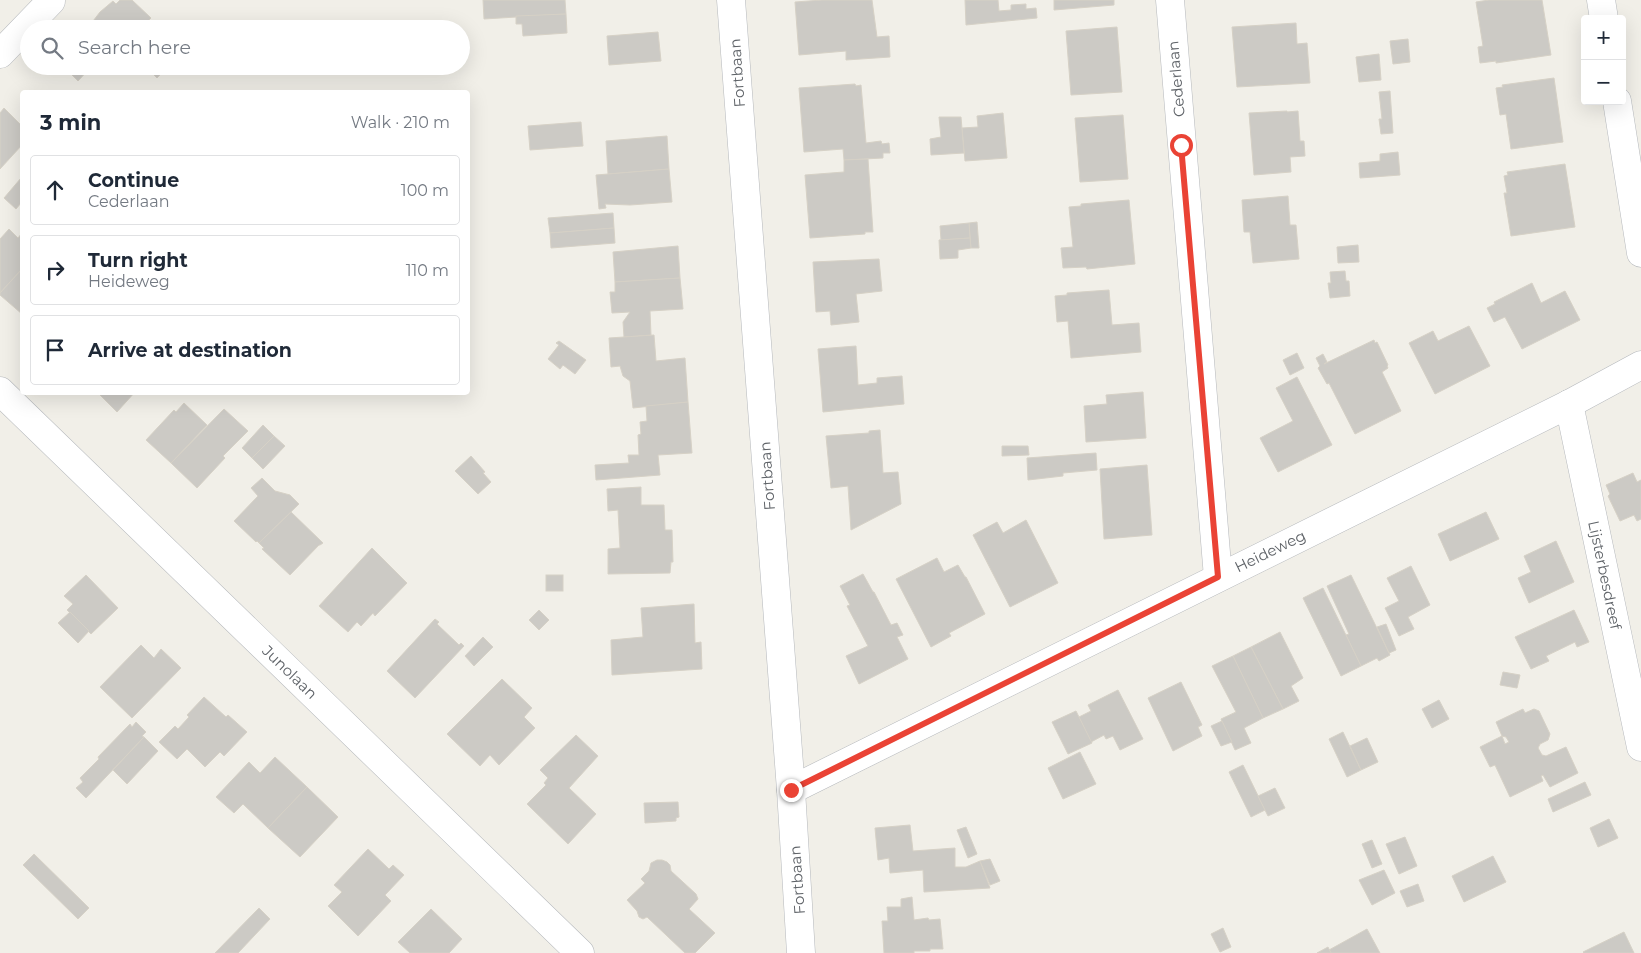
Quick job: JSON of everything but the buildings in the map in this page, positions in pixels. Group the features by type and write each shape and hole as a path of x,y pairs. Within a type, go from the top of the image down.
{"street":[{"path":"33,20 50,0"},
{"name":"Fortbaan","path":"731,0 802,953"},
{"name":"Cederlaan","path":"1170,0 1218,577"},
{"path":"1601,0 1603,15"},
{"path":"0,54 20,33"},
{"path":"1618,105 1641,253"},
{"name":"Heideweg","path":"791,790 1568,404 1641,365"},
{"name":"Junolaan","path":"0,391 580,953"},
{"name":"Lijsterbesdreef","path":"1568,404 1641,747"}],"route":[{"path":"791,790 1218,577 1181,145"}]}
